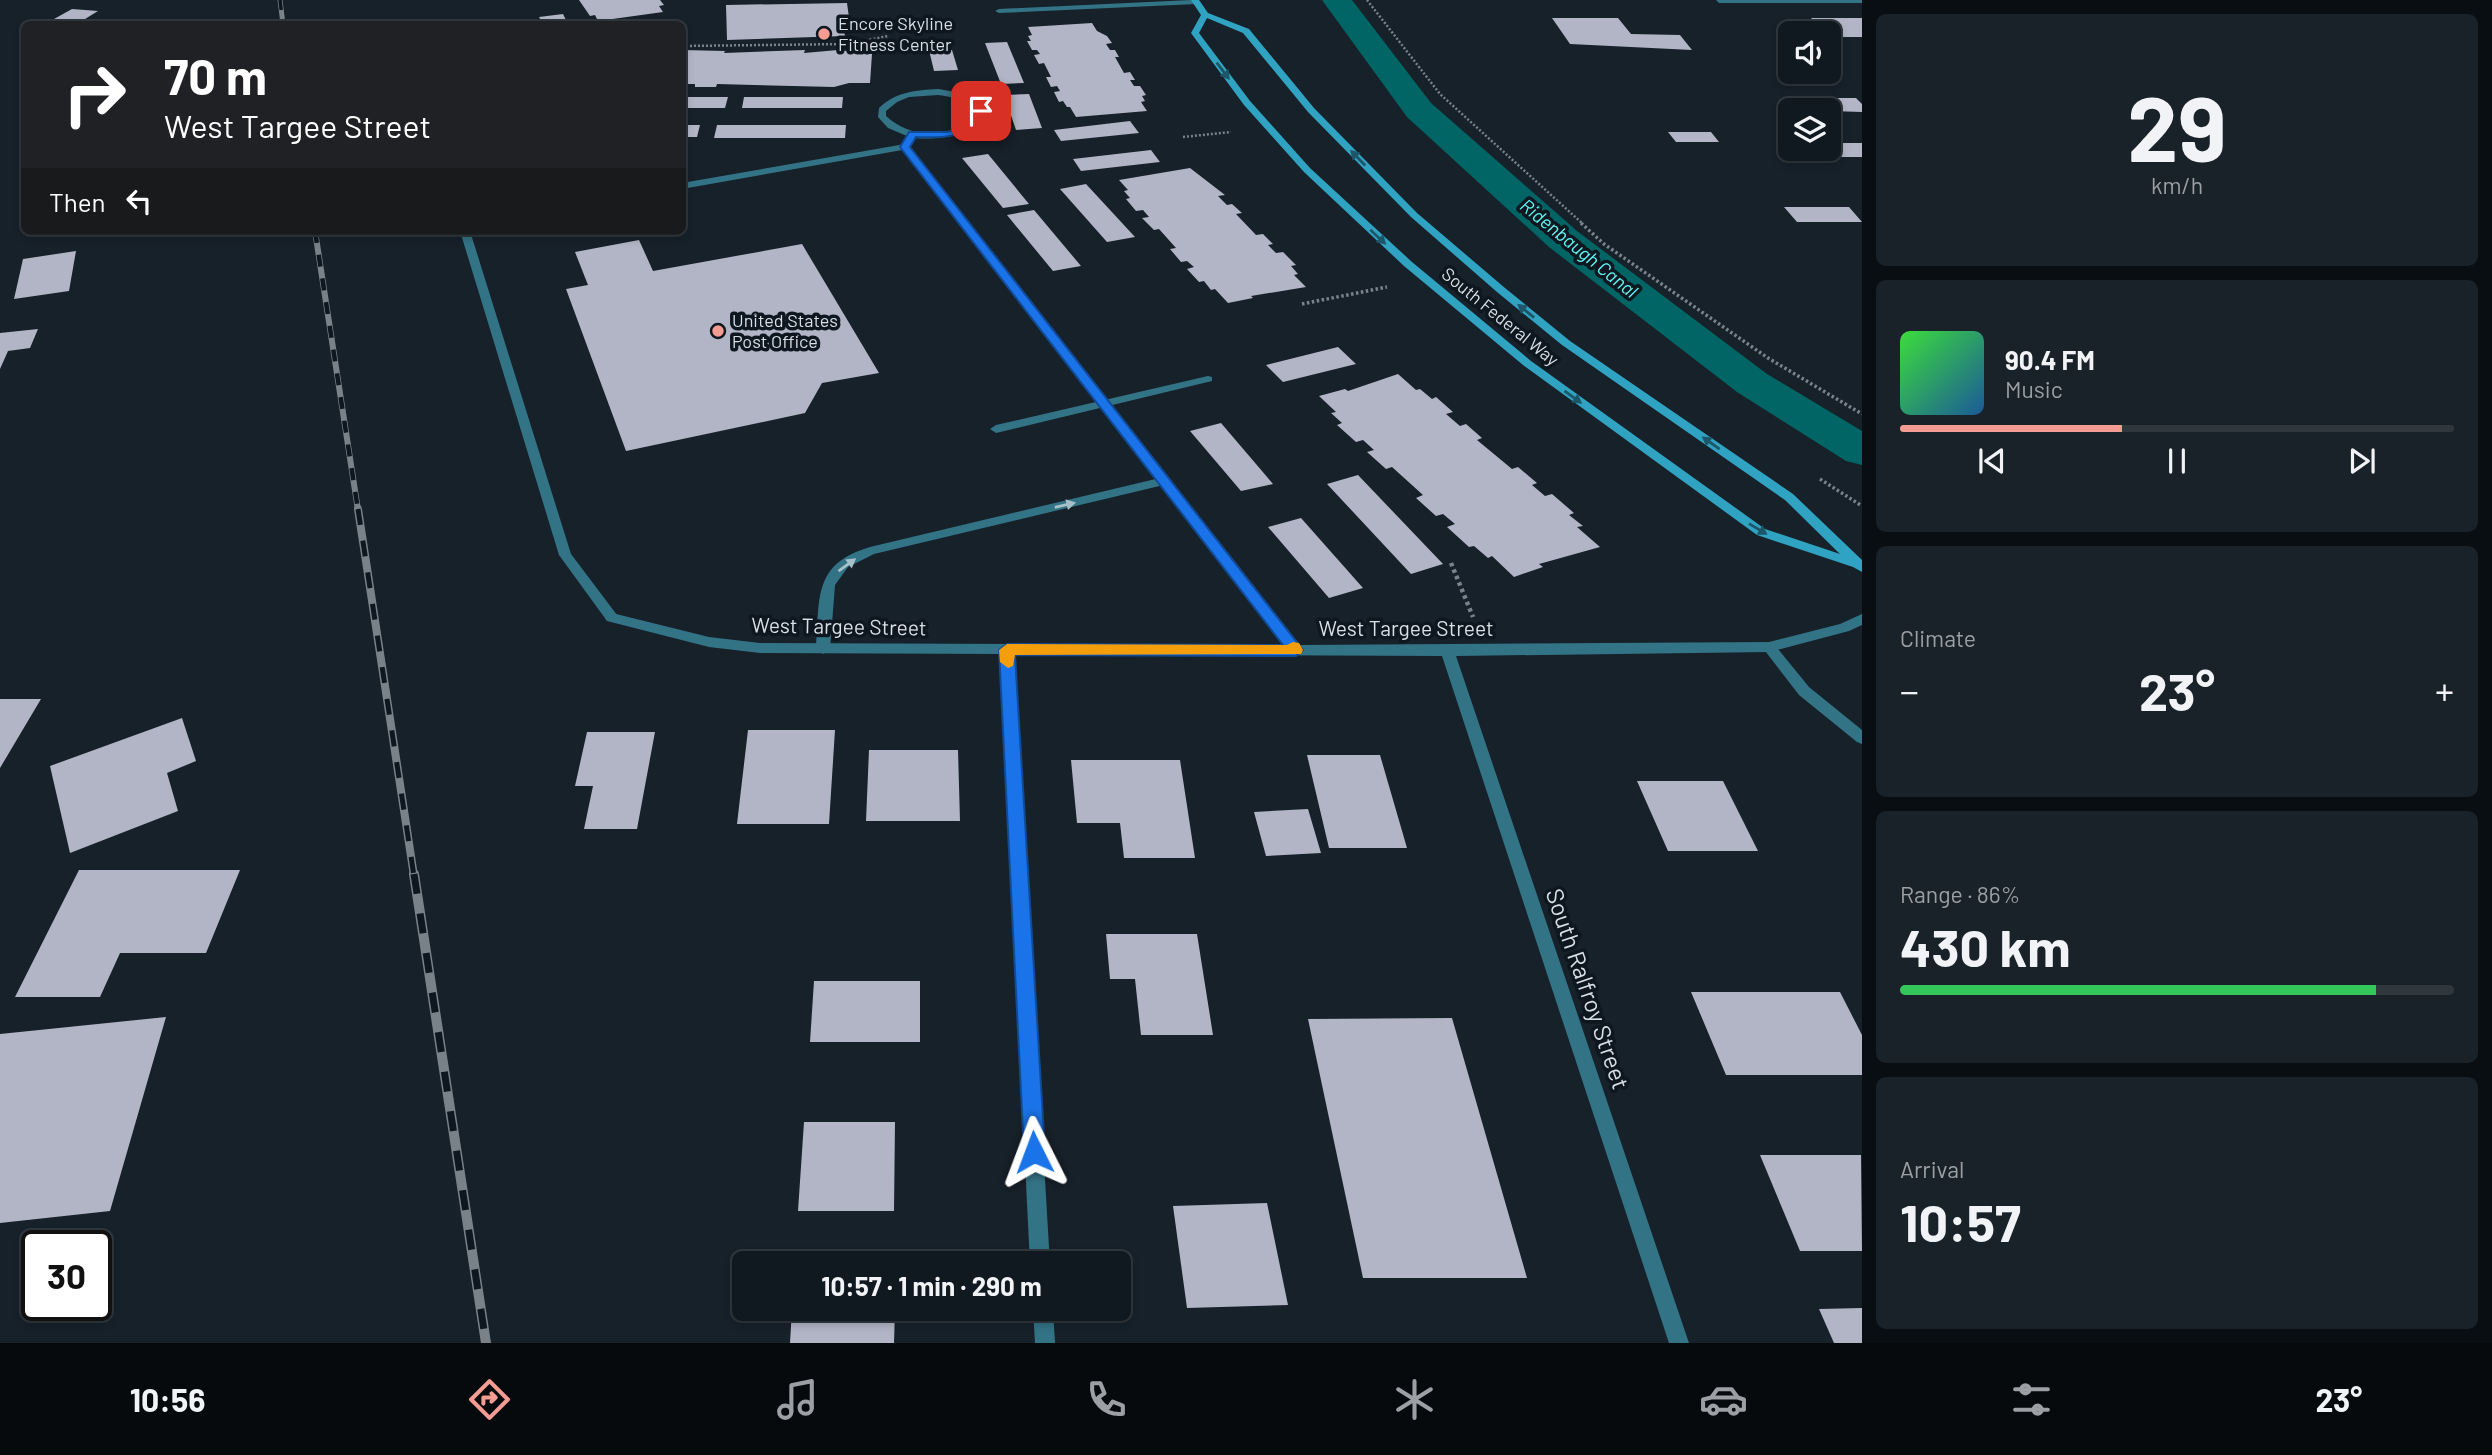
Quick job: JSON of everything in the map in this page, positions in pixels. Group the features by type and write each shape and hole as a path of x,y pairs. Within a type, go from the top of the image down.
{"main road":[{"path":"1196,1 1205,15"},
{"name":"South Federal Way","path":"1205,15 1246,31 1311,110 1414,215 1501,290 1566,343 1789,497 1860,566 1761,533 1527,363 1426,279 1307,170 1247,103 1195,33 1205,15"}],"street":[{"path":"999,11 1196,1"},
{"path":"1719,1 1862,1"},
{"path":"923,92 953,94 976,104 981,111 980,118 962,131 947,135 913,134 898,130 883,117 883,110 897,98 923,92"},
{"path":"686,185 905,147 913,134"},
{"path":"905,147 1296,650"},
{"name":"West Targee Street","path":"466,235 565,555 612,618 709,642 760,649 1447,651 1769,647 1844,628 1862,619"},
{"path":"996,429 1208,379"},
{"path":"823,649 828,584 843,564 870,551 1164,481"},
{"path":"1769,647 1804,691 1862,738"},
{"path":"1007,650 1039,1251"},
{"name":"South Ralfroy Street","path":"1447,651 1679,1343"},
{"path":"1044,1321 1045,1343"}],"path":[{"path":"1367,0 1440,94 1604,244 1768,358 1862,414"},
{"path":"879,26 917,20"},
{"path":"686,46 848,44 888,36"},
{"path":"1184,137 1239,131"},
{"path":"1302,304 1393,286"},
{"path":"1817,477 1862,506"},
{"path":"1451,563 1475,621"}],"building":[{"path":"579,0 660,0 664,5 659,6 663,12 598,21 595,15 590,16"},
{"path":"847,3 850,25 843,25 845,36 727,40 726,5"},
{"path":"72,9 98,11 82,21 50,21"},
{"path":"563,14 566,21 541,21 539,17"},
{"path":"1552,18 1618,18 1631,34 1680,35 1692,50 1570,44"},
{"path":"1811,18 1862,18 1862,37 1841,37 1841,21 1814,21"},
{"path":"1092,23 1097,31 1107,36 1112,43 1106,44 1110,50 1115,50 1119,57 1115,57 1124,73 1130,72 1135,80 1130,80 1134,86 1140,86 1146,95 1142,96 1145,101 1141,102 1147,111 1076,117 1070,107 1063,101 1059,102 1054,92 1060,91 1057,86 1051,87 1046,77 1051,77 1044,63 1039,64 1034,55 1040,54 1037,50 1032,50 1027,41 1031,41 1028,36 1032,35 1028,27"},
{"path":"1007,42 1024,83 1001,84 985,43"},
{"path":"686,50 725,51 724,53 805,50 804,53 838,50 872,54 870,83 849,83 834,87 717,84 716,87 695,87 695,84 686,84"},
{"path":"929,50 952,50 958,70 934,71"},
{"path":"1029,94 1042,128 1016,130 1004,95"},
{"path":"686,97 728,97 725,108 686,108"},
{"path":"744,97 843,97 842,108 742,108"},
{"path":"1841,98 1856,98 1862,104 1862,112 1841,111"},
{"path":"1130,121 1139,133 1061,141 1054,130"},
{"path":"686,125 700,125 697,137 686,137"},
{"path":"717,125 846,125 845,138 714,138"},
{"path":"1668,132 1711,132 1719,142 1676,142"},
{"path":"1841,143 1862,143 1862,157 1841,157"},
{"path":"1151,150 1160,162 1081,171 1073,159"},
{"path":"988,154 1029,204 1003,208 962,158"},
{"path":"1190,168 1225,195 1218,196 1227,205 1232,204 1242,213 1236,214 1256,235 1263,234 1273,244 1268,245 1276,253 1283,252 1296,265 1291,266 1298,274 1294,275 1306,287 1251,296 1253,298 1228,303 1204,281 1199,282 1187,269 1194,267 1187,261 1181,262 1170,249 1176,248 1159,229 1154,230 1142,218 1149,217 1143,210 1136,211 1126,199 1130,198 1124,191 1128,190 1119,180"},
{"path":"1086,184 1135,237 1107,242 1060,189"},
{"path":"1784,207 1849,207 1862,222 1797,222"},
{"path":"1034,210 1081,266 1053,271 1007,215"},
{"name":"United States Post Office","path":"639,240 653,271 802,244 879,373 822,383 805,413 626,451 566,289 588,285 575,252"},
{"path":"76,251 69,291 14,299 23,259"},
{"path":"38,329 30,348 8,351 0,369 0,333"},
{"path":"1338,347 1356,364 1283,382 1266,365"},
{"path":"1398,374 1416,390 1420,389 1432,399 1436,397 1453,412 1446,414 1460,426 1466,424 1482,438 1477,440 1512,469 1518,467 1537,483 1532,485 1545,496 1552,494 1574,513 1569,515 1583,526 1577,527 1600,547 1539,564 1543,567 1514,577 1492,556 1488,558 1474,546 1469,547 1447,527 1455,524 1443,514 1436,516 1416,498 1423,495 1392,467 1386,469 1367,452 1374,450 1363,440 1356,442 1337,425 1342,423 1331,413 1336,412 1319,396 1345,389 1348,391"},
{"path":"1221,423 1273,484 1241,491 1190,431"},
{"path":"1358,475 1443,564 1411,574 1327,484"},
{"path":"1301,518 1363,588 1329,598 1268,527"},
{"path":"0,699 41,699 0,768"},
{"path":"182,718 196,761 167,773 178,811 70,853 50,766"},
{"path":"748,730 835,730 829,824 737,824"},
{"path":"587,732 655,732 637,829 584,829 593,786 575,786"},
{"path":"869,750 958,750 960,821 866,821"},
{"path":"1307,755 1380,755 1407,848 1329,848"},
{"path":"1071,760 1180,760 1195,858 1124,858 1120,823 1077,823"},
{"path":"1637,781 1723,781 1758,851 1668,851"},
{"path":"1308,809 1321,853 1266,856 1254,812"},
{"path":"79,870 240,870 206,953 120,953 100,997 15,997"},
{"path":"1106,934 1197,934 1213,1035 1141,1035 1135,979 1110,979"},
{"path":"814,981 920,981 920,1042 810,1042"},
{"path":"1691,992 1840,992 1862,1035 1862,1075 1726,1075"},
{"path":"166,1017 110,1211 0,1223 0,1034"},
{"path":"1452,1018 1527,1278 1363,1278 1308,1019"},
{"path":"804,1122 895,1122 894,1211 798,1211"},
{"path":"1760,1155 1861,1155 1862,1251 1800,1251"},
{"path":"1267,1203 1288,1305 1187,1308 1173,1206"},
{"path":"1862,1308 1862,1343 1834,1343 1819,1309"},
{"path":"791,1321 895,1321 894,1343 790,1343"}],"waterway":[{"name":"Ridenbaugh Canal","path":"1337,0 1419,110 1563,239 1752,383 1862,451"}],"railway":[{"path":"280,0 283,21"},
{"path":"316,235 358,510"},
{"path":"358,509 414,876"},
{"path":"414,874 486,1343"}],"slow traffic":[{"path":"1008,662 1007,650 1296,650 1293,647"}],"place":[{"name":"Encore Skyline Fitness Center","path":"824,34"},
{"name":"United States Post Office","path":"718,331"}],"route":[{"path":"981,111 980,118 962,131 947,135 913,134 905,147 1296,650 1007,650 1034,1152"}]}
